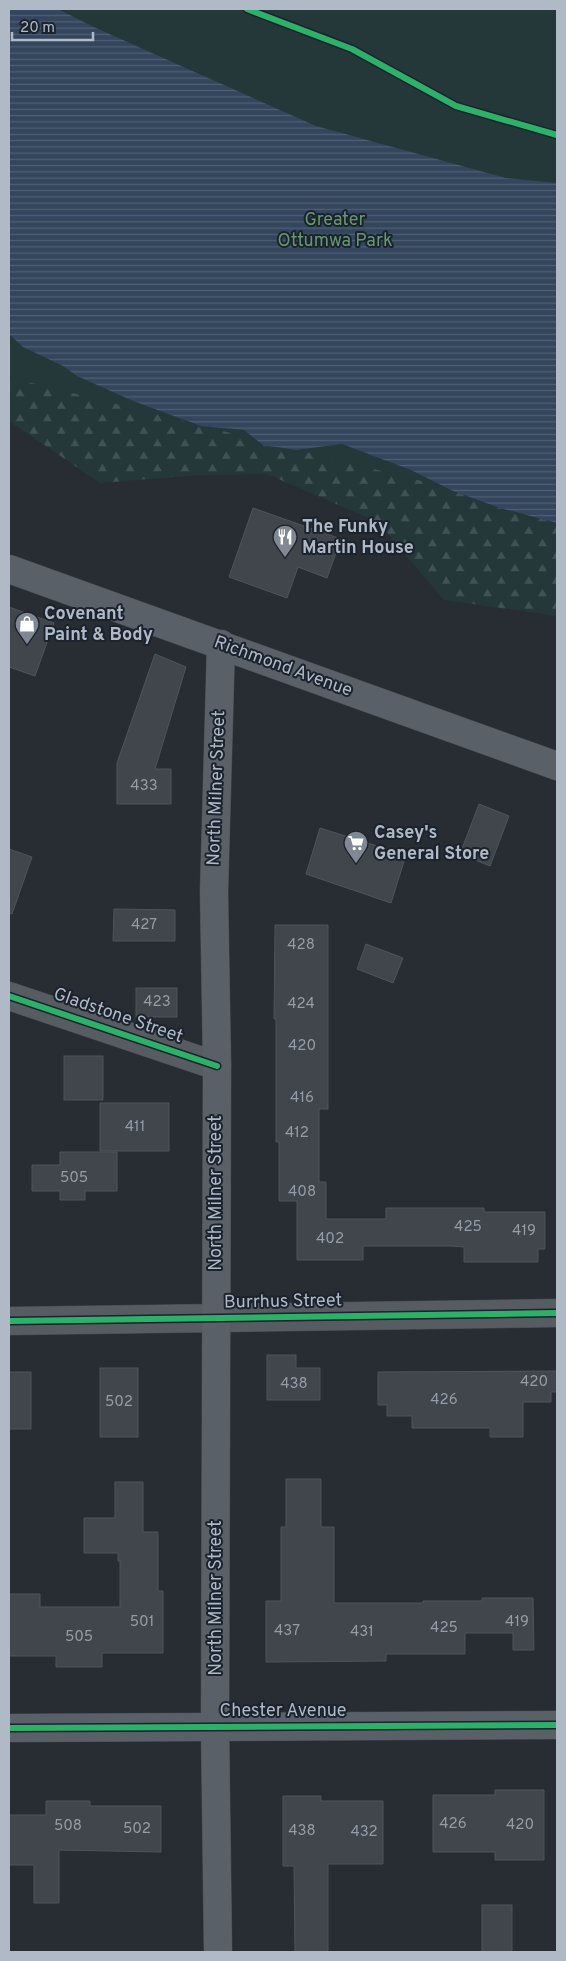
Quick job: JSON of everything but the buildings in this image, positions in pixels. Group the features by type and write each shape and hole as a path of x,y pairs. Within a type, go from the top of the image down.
{"main road":[{"name":"Richmond Avenue","path":"9,569 557,766"},
{"name":"North Milner Street","path":"218,1952 215,1726 218,1066 214,892 221,644"},
{"name":"Chester Avenue","path":"9,1728 557,1725"}],"street":[{"name":"Gladstone Street","path":"9,996 123,1032 218,1066"},
{"name":"Burrhus Street","path":"9,1321 557,1313"}],"green space":[{"name":"Greater Ottumwa Park","path":"9,9 557,9 557,515 9,377"},
{"path":"9,334 244,430 263,445 296,450 342,444 434,481 453,491 500,508 557,523 557,616 444,600 378,522 267,474 199,475 100,483 9,421"}],"water":[{"name":"Greater Ottumwa Park","path":"9,9 58,9 96,28 316,126 506,178 557,183 557,523 500,508 453,491 411,470 342,444 296,450 263,445 244,430 201,426 133,401 77,376 63,366 23,347 9,334"}],"cycle path":[{"path":"247,9 352,49 456,106 557,135"},
{"path":"9,996 217,1066"},
{"path":"9,1321 557,1313"},
{"path":"9,1728 557,1725"}],"place":[{"name":"The Funky Martin House","path":"285,558"},
{"name":"Covenant Paint & Body","path":"27,645"},
{"name":"Casey's General Store","path":"356,864"}]}
